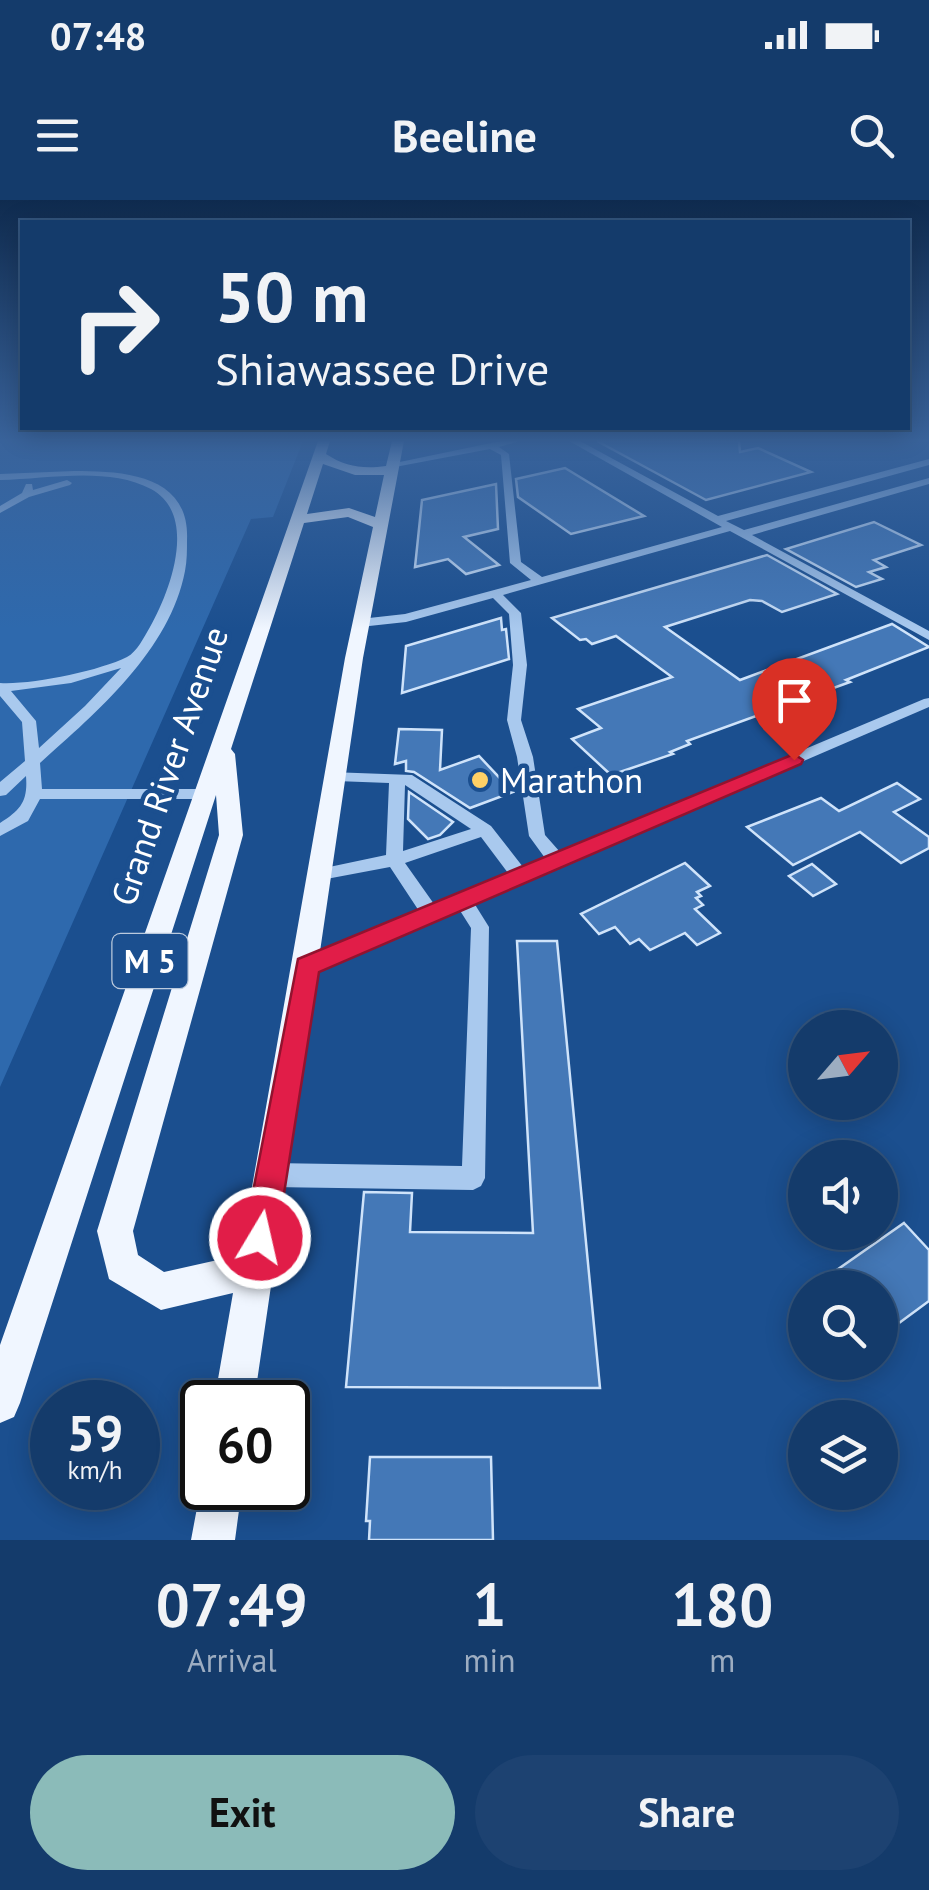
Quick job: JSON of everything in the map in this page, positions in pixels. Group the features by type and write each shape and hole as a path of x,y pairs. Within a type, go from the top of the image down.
{"main road":[{"name":"Grand River Avenue","path":"0,1403 305,504"},
{"path":"238,1380 360,623 385,504"},
{"path":"300,519 349,512 380,524"},
{"path":"223,744 231,836 115,1231 122,1266 161,1291 255,1270"},
{"path":"213,1540 218,1510"}],"street":[{"path":"0,790 100,700 134,659 169,604 184,554 180,514 174,504"},
{"path":"509,504 516,563 539,580"},
{"path":"687,504 929,636"},
{"path":"717,520 777,504"},
{"path":"360,623 406,618 842,504"},
{"path":"495,593 515,613 520,665 514,720 525,757 537,836 556,860"},
{"path":"2,688 71,680 134,659"},
{"path":"0,830 22,817 35,794 29,720 2,688"},
{"path":"307,966 929,702"},
{"path":"336,776 406,780 484,830 520,876"},
{"path":"397,778 394,860 430,914"},
{"path":"35,794 207,794"},
{"path":"321,874 394,860 484,830"},
{"path":"271,1175 473,1178 480,927 462,900"}],"shaded area":[{"path":"0,504 278,504 273,517 251,519 0,1087"}],"building":[{"path":"422,504 497,504 498,529 464,537 499,565 466,574 448,559 415,567"},
{"path":"527,504 623,504 644,516 571,534"},
{"path":"874,522 921,545 874,560 886,567 869,572 882,579 856,587 786,549"},
{"path":"767,555 837,594 782,612 762,601 750,600 665,627 740,680 892,624 929,647 846,680 850,682 687,741 690,744 670,752 673,754 611,775 572,739 601,728 578,709 672,677 616,636 592,644 580,640 552,618"},
{"path":"501,618 509,659 402,693 406,646"},
{"path":"399,729 442,730 440,770 479,756 513,792 470,808 414,772 406,771 406,761 395,764"},
{"path":"897,783 920,799 894,812 929,837 929,848 901,863 860,832 793,865 747,827 821,798 839,811"},
{"path":"409,792 453,822 440,835 428,839 408,819"},
{"path":"685,863 710,886 697,892 701,896 696,898 703,905 695,909 720,933 697,945 685,933 650,950 639,939 630,944 615,927 599,934 581,914"},
{"path":"812,864 836,884 813,896 789,876"},
{"path":"517,941 557,941 600,1388 346,1387 364,1192 412,1193 410,1232 533,1233"},
{"path":"904,1223 929,1250 929,1301 898,1324 898,1270 837,1270 865,1250 898,1250 898,1227"},
{"path":"370,1457 491,1457 493,1540 369,1540 370,1521 366,1521"}],"place":[{"name":"Marathon","path":"480,780"}],"route":[{"path":"260,1238 307,966 794,760"}]}
